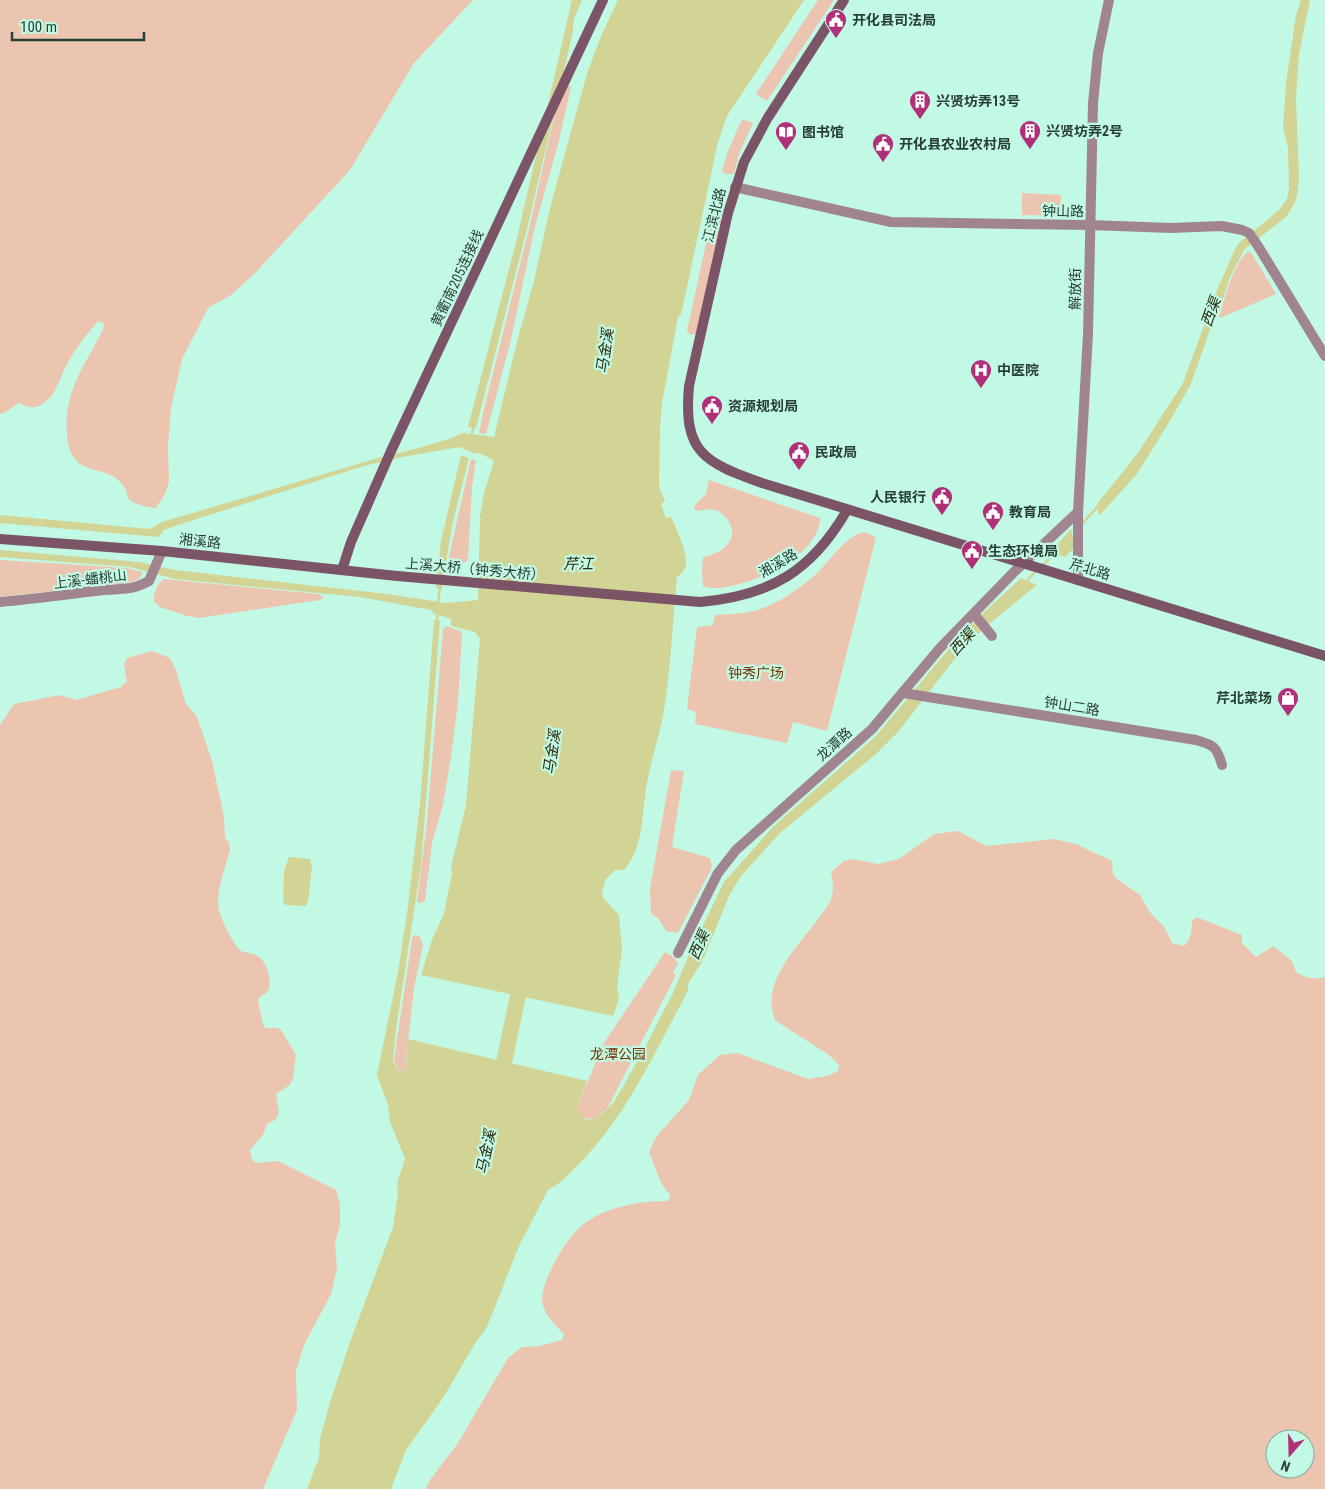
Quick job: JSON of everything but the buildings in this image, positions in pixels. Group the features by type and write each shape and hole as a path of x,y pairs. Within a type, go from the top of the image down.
{"main road":[{"name":"黄衢南205连接线","path":"342,570 351,542 391,451 603,0"},
{"name":"江滨北路","path":"707,458 697,446 690,432 687,410 689,386 735,187 754,141 844,0"},
{"name":"芹北路","path":"707,458 725,469 753,480 1325,656"},
{"name":"湘溪路","path":"700,602 723,600 745,595 772,586 794,573 824,545 847,510"},
{"name":"湘溪路","path":"0,539 162,551 397,576"},
{"name":"上溪大桥（钟秀大桥）","path":"397,576 700,602"}],"street":[{"name":"解放街","path":"1078,580 1078,512 1088,334 1093,104 1098,53 1109,0"},
{"name":"钟山路","path":"735,187 892,222 1172,228 1222,226 1242,230 1249,233 1258,246 1325,356"},
{"name":"龙潭路","path":"678,952 718,873 736,850 872,729 940,648 1022,564 1078,512"},
{"name":"上溪-蟠桃山","path":"0,602 44,599 105,590 128,590 149,581 162,551"},
{"path":"974,614 992,636"},
{"name":"钟山二路","path":"903,693 1196,740 1209,744 1218,750 1222,765"}],"green space":[{"path":"0,0 473,0 414,63 350,170 255,273 231,295 208,308 182,359 171,408 168,447 169,481 166,492 156,508 141,505 130,500 124,487 117,479 109,474 80,464 69,448 67,419 69,404 78,377 105,325 103,323 98,321 80,344 47,401 36,407 19,403 0,414"},
{"path":"818,0 834,0 767,101 756,94"},
{"path":"566,85 571,87 559,141 535,226 510,344 486,434 479,433 529,229 555,112"},
{"path":"742,119 753,123 739,154 734,174 725,174 722,170"},
{"path":"1022,193 1061,195 1060,216 1022,215"},
{"path":"714,207 723,208 724,210 697,334 691,335 687,331"},
{"path":"1249,251 1276,294 1220,318 1230,281 1238,264"},
{"path":"471,459 476,460 472,487 468,559 466,562 460,563 448,561"},
{"path":"709,480 820,518 817,532 796,557 762,576 728,587 714,588 703,586 703,557 722,549 731,540 732,534 728,520 720,512 716,510 697,511 694,508 706,494"},
{"name":"钟秀广场","path":"864,532 876,537 827,731 793,722 787,743 695,724 696,712 687,709 697,627 713,625 715,615 758,610 778,601 798,589 814,576 846,542"},
{"path":"0,560 127,568 142,572 142,574 139,579 128,583 0,597"},
{"path":"164,579 318,594 324,597 320,600 199,618 160,607 154,602 156,589"},
{"path":"447,626 462,632 458,703 443,805 432,843 425,901 420,903 417,902 427,822 443,629"},
{"path":"152,651 170,658 176,670 186,704 197,717 212,761 224,817 225,838 229,843 230,849 218,896 220,914 238,948 241,951 260,957 263,961 270,985 267,992 258,1000 263,1025 266,1028 281,1030 296,1055 293,1078 290,1085 276,1094 279,1113 275,1120 267,1124 263,1135 250,1150 252,1160 257,1163 278,1161 336,1190 340,1204 340,1224 335,1244 337,1268 331,1294 304,1345 296,1371 297,1410 263,1489 0,1489 0,725 14,704 60,695 76,700 121,687 127,681 124,665 127,658"},
{"path":"671,770 684,771 672,847 710,858 712,867 678,933 666,931 658,918 651,914 650,889"},
{"path":"958,831 986,846 1054,839 1076,844 1112,861 1113,874 1140,895 1149,911 1165,928 1172,943 1184,946 1190,938 1192,922 1195,918 1199,918 1242,935 1242,943 1256,957 1273,946 1292,961 1296,972 1310,978 1325,977 1325,1489 426,1489 430,1480 458,1443 508,1358 522,1347 540,1346 562,1340 564,1334 547,1314 542,1298 552,1268 574,1233 598,1215 631,1204 670,1199 670,1195 661,1183 649,1152 656,1137 689,1100 698,1075 720,1055 738,1053 808,1079 827,1076 838,1071 839,1065 829,1055 776,1021 772,1007 772,993 776,980 791,954 830,902 833,889 831,872 844,861 852,859 878,864 899,859 934,834"},
{"path":"416,935 420,937 423,945 414,988 406,1059 407,1066 406,1070 401,1071 394,1060 412,939"},
{"name":"龙潭公园","path":"665,952 675,958 678,964 673,972 676,975 608,1107 601,1114 593,1118 585,1118 578,1112 577,1107 604,1043"}],"water":[{"path":"572,0 582,0 574,19 572,36 528,225 476,428 468,427 517,238"},
{"name":"芹江","path":"618,0 804,0 727,116 718,142 681,315 678,317 662,403 659,487 665,501 661,504 666,518 671,517 679,535 686,563 685,568 677,577 665,704 648,779 641,832 630,861 624,870 615,870 606,879 602,891 603,898 619,915 622,950 617,987 619,999 613,1016 421,975 432,940 444,913 452,874 451,867 466,805 480,639 475,632 451,626 451,619 433,613 431,610 360,597 175,579 130,567 0,557 0,550 140,562 175,570 387,594 446,603 478,600 480,516 484,493 494,461 482,454 473,453 460,447 402,457 364,466 184,523 164,530 158,537 0,523 0,515 150,529 162,522 378,458 415,449 452,438 462,433 494,437 534,281 550,208 588,70"},
{"path":"1301,0 1310,0 1299,54 1296,98 1299,178 1297,197 1287,216 1244,250 1230,277 1191,384 1137,474 1099,516 1097,504 1138,453 1183,383 1217,290 1235,249 1239,243 1278,211 1287,199 1289,188 1288,148 1283,127 1286,83 1296,15"},
{"path":"461,455 469,458 452,526 442,589 436,588 441,541"},
{"path":"1071,529 1075,547 1065,557 1051,552"},
{"path":"1021,578 1037,585 963,648 899,731 876,754 780,833 741,876 730,894 702,962 688,984 688,991 639,1083 595,1147 564,1179 548,1190 519,1246 487,1327 474,1345 443,1398 406,1450 391,1489 307,1489 319,1458 320,1439 331,1399 393,1227 398,1194 397,1183 405,1159 390,1122 388,1105 377,1075 398,972 407,914 420,804 434,620 440,621 421,865 396,1029 393,1061 398,1070 406,1070 408,1039 587,1081 577,1107 578,1112 585,1119 591,1120 603,1113 614,1102 642,1053 673,993 689,954 724,882 773,827 876,736 963,632"},
{"path":"289,857 310,859 312,867 306,906 286,905 283,902 284,871"}],"waterway":[{"path":"471,436 474,425"},
{"name":"西渠","path":"1082,524 1100,504"},
{"name":"西渠","path":"1042,566 1056,552"},
{"name":"西渠","path":"1026,582 1036,571"},
{"path":"438,605 440,586"},
{"path":"437,623 438,611"},
{"name":"马金溪","path":"500,1082 522,976"}],"place":[{"name":"开化县司法局","path":"836,39"},
{"name":"兴贤坊弄13号","path":"920,120"},
{"name":"兴贤坊弄2号","path":"1030,150"},
{"name":"图书馆","path":"786,151"},
{"name":"开化县农业农村局","path":"883,163"},
{"name":"中医院","path":"981,389"},
{"name":"资源规划局","path":"712,425"},
{"name":"民政局","path":"799,471"},
{"name":"人民银行","path":"942,516"},
{"name":"教育局","path":"993,531"},
{"name":"生态环境局","path":"972,570"},
{"name":"芹北菜场","path":"1288,717"}]}
